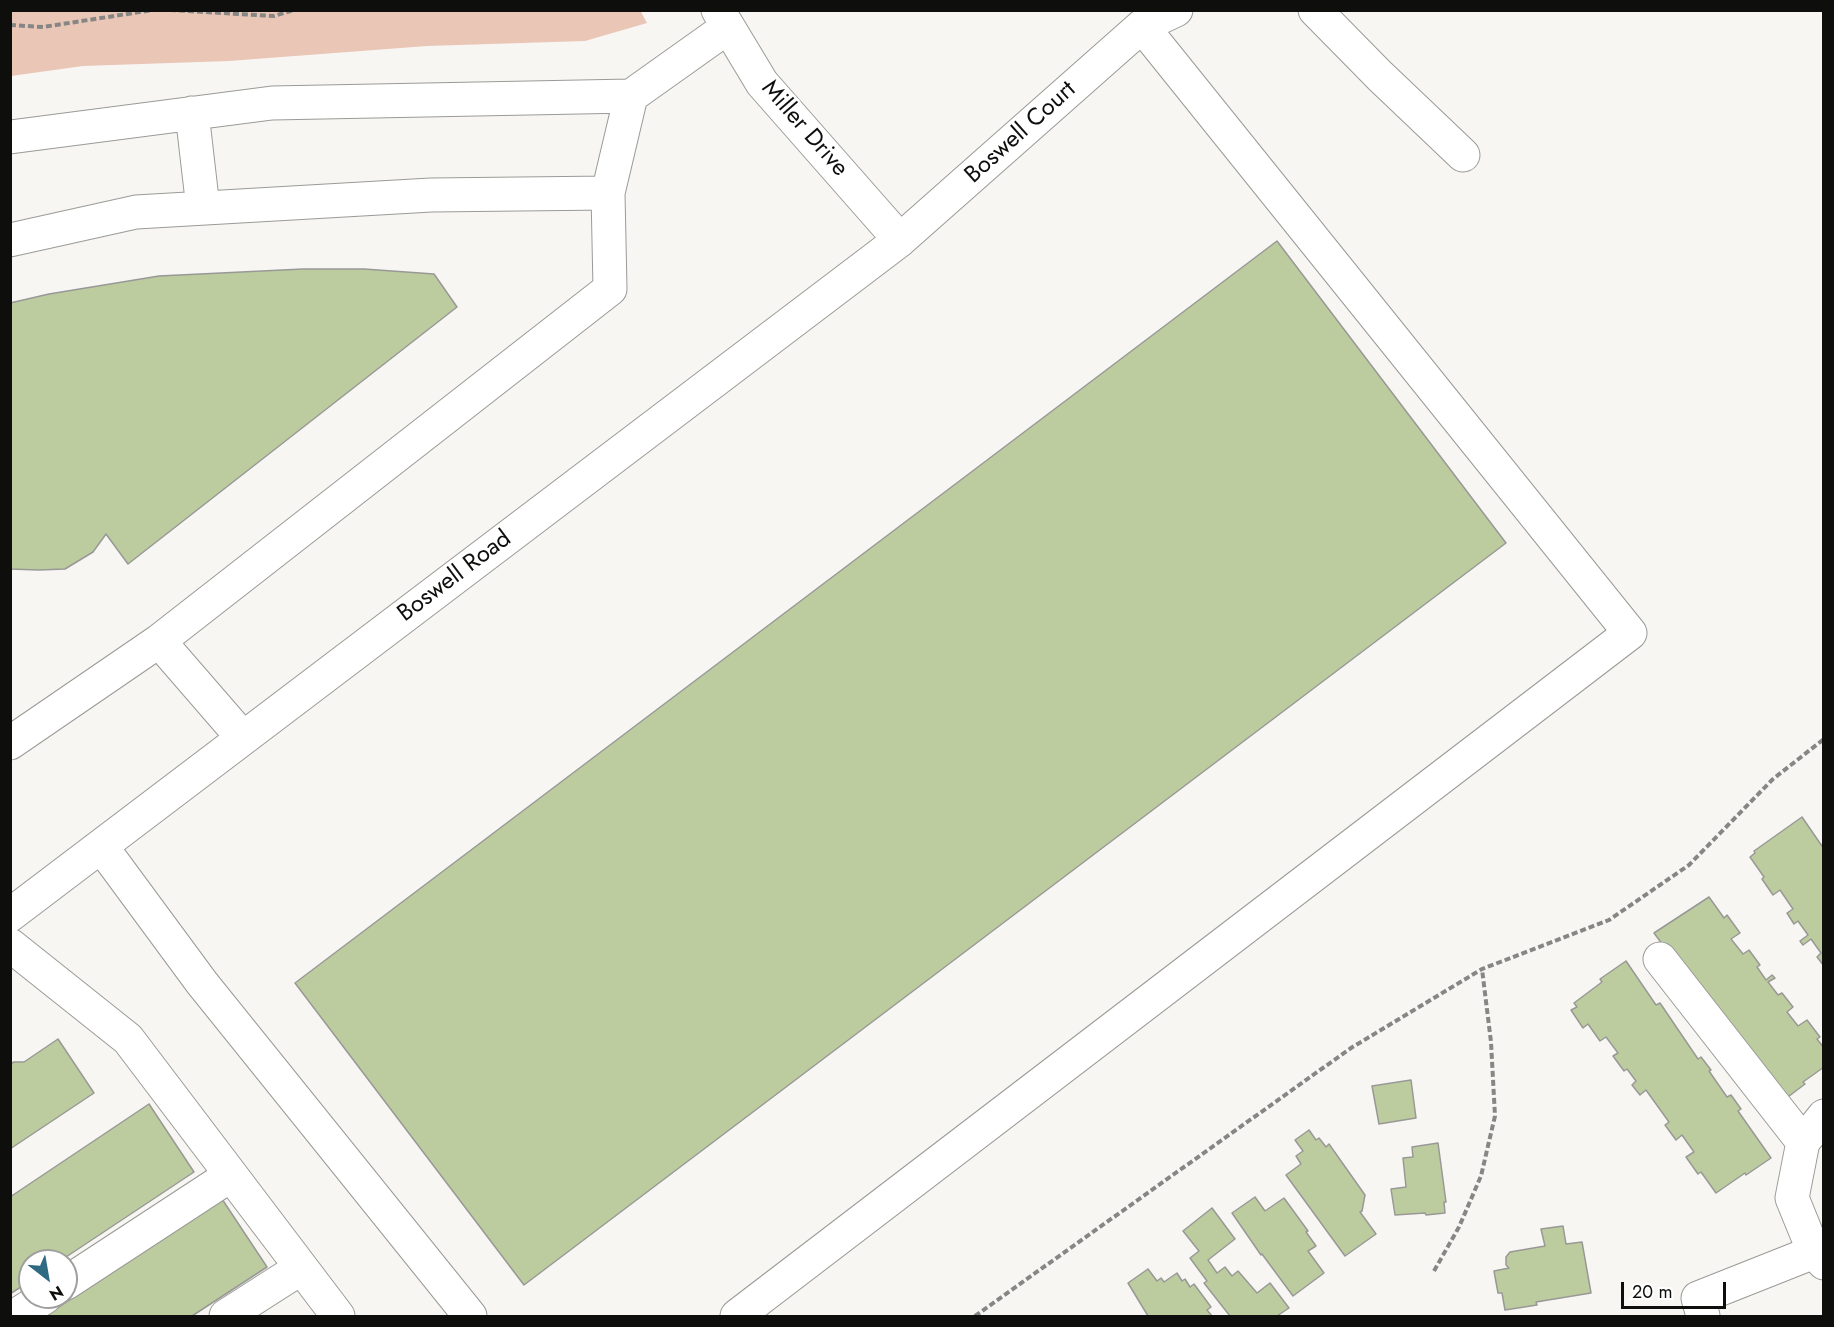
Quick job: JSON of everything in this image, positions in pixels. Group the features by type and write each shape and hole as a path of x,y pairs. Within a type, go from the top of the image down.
{"street":[{"name":"Boswell Court","path":"900,240 1146,18 1176,10"},
{"path":"1315,10 1463,155"},
{"path":"737,1317 1629,633 1146,18"},
{"path":"10,743 159,641 610,289 608,193 631,96 723,19"},
{"name":"Miller Drive","path":"723,19 762,83 900,240"},
{"path":"10,137 272,103 631,96"},
{"path":"192,113 203,208"},
{"path":"10,240 136,212 431,195 608,193"},
{"name":"Boswell Road","path":"10,915 900,240"},
{"path":"159,641 243,738"},
{"path":"101,846 202,983 470,1317"},
{"path":"10,945 128,1039 339,1317"},
{"path":"1660,959 1803,1142"},
{"path":"1703,1317 1698,1298 1820,1254 1792,1198 1803,1142 1824,1116"},
{"path":"78,1275 231,1175"},
{"path":"226,1317 301,1268"}],"path":[{"path":"10,25 43,27 153,10"},
{"path":"170,10 273,16 294,10"},
{"path":"975,1317 1351,1048 1482,969 1609,920 1689,865 1773,779 1824,740"},
{"path":"1434,1271 1459,1227 1481,1176 1495,1116 1491,1042 1482,969"}],"shaded area":[{"path":"640,10 647,23 585,41 427,46 229,61 83,66 11,76 11,11"}],"building":[{"path":"1277,241 1506,543 524,1285 295,983"},
{"path":"303,269 364,269 434,274 457,307 128,564 106,534 93,552 65,569 10,569 10,303 49,294 159,276"},
{"path":"1802,817 1824,849 1824,966 1817,957 1821,953 1811,939 1803,945 1800,941 1808,935 1798,921 1794,924 1787,913 1793,909 1780,890 1773,895 1750,857 1755,853 1754,851"},
{"path":"1709,897 1724,918 1727,915 1740,933 1731,939 1743,954 1749,950 1760,965 1757,967 1766,980 1772,975 1775,978 1768,982 1778,995 1782,993 1793,1007 1787,1012 1798,1026 1807,1020 1820,1037 1817,1039 1824,1048 1824,1067 1780,1103 1654,933"},
{"path":"1626,961 1656,1005 1660,1003 1698,1059 1701,1057 1711,1070 1709,1071 1727,1097 1731,1095 1741,1109 1738,1111 1771,1158 1716,1193 1701,1172 1698,1174 1686,1157 1694,1152 1682,1135 1676,1140 1665,1125 1669,1122 1646,1090 1640,1095 1632,1085 1636,1081 1627,1069 1624,1071 1613,1056 1618,1053 1606,1037 1600,1041 1588,1024 1583,1028 1571,1010 1577,1007 1574,1003 1602,982 1600,979"},
{"path":"58,1039 94,1093 10,1149 10,1064 24,1062"},
{"path":"1411,1080 1416,1118 1379,1124 1372,1086"},
{"path":"149,1104 194,1172 78,1249 18,1249 18,1289 10,1294 10,1197"},
{"path":"1309,1130 1316,1140 1319,1138 1326,1147 1329,1144 1365,1195 1360,1212 1376,1234 1345,1256 1286,1175 1301,1164 1296,1156 1303,1151 1295,1140"},
{"path":"1438,1143 1446,1202 1444,1202 1445,1213 1395,1215 1391,1189 1406,1187 1403,1158 1413,1157 1412,1147"},
{"path":"1255,1197 1265,1211 1284,1198 1316,1246 1308,1251 1324,1273 1293,1296 1232,1213"},
{"path":"222,1199 267,1267 192,1316 45,1316 56,1309 78,1309 78,1294"},
{"path":"1212,1208 1235,1239 1208,1260 1217,1273 1225,1267 1232,1276 1238,1271 1257,1293 1270,1283 1289,1308 1277,1316 1230,1316 1204,1283 1207,1281 1190,1258 1199,1251 1183,1231"},
{"path":"1563,1226 1566,1244 1582,1242 1591,1293 1536,1302 1537,1305 1505,1310 1502,1293 1498,1293 1494,1271 1509,1268 1506,1265 1506,1257 1510,1252 1545,1246 1541,1229"},
{"path":"1148,1269 1157,1281 1161,1278 1164,1282 1177,1273 1190,1287 1194,1284 1211,1307 1207,1310 1212,1316 1148,1316 1128,1283"}]}
